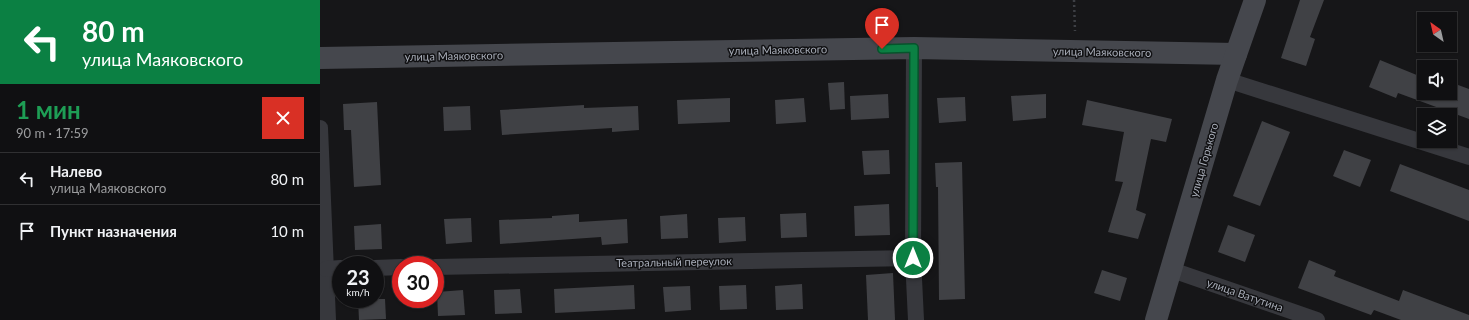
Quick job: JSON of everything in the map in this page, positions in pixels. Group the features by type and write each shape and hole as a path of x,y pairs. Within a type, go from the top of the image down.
{"street":[{"name":"улица Горького","path":"1156,320 1227,80 1255,0"},
{"name":"улица Маяковского","path":"320,58 914,48 1236,54"},
{"path":"914,48 913,258 916,320"},
{"path":"1227,80 1469,157"},
{"path":"320,128 333,256"},
{"name":"Театральный переулок","path":"444,267 913,258"},
{"name":"улица Ватутина","path":"1172,270 1317,320"},
{"path":"328,320 332,286"}],"path":[{"path":"1074,0 1076,51"}],"building":[{"path":"1300,0 1324,0 1310,37 1315,39 1306,66 1281,58"},
{"path":"1380,60 1417,75 1417,100 1398,93 1396,98 1369,87"},
{"path":"844,82 845,109 830,110 828,83"},
{"path":"1457,85 1469,89 1469,119 1457,115 1457,108 1439,108 1417,100 1457,100"},
{"path":"888,94 889,118 851,120 850,96"},
{"path":"1046,94 1046,118 1013,121 1011,96"},
{"path":"965,97 966,121 939,123 937,98"},
{"path":"730,98 730,122 678,124 677,100"},
{"path":"804,98 806,122 776,124 775,100"},
{"path":"1087,100 1172,119 1166,142 1151,139 1136,210 1146,214 1138,239 1108,232 1123,182 1115,181 1124,132 1082,125"},
{"path":"377,102 381,185 354,187 351,130 344,130 343,104"},
{"path":"584,105 584,108 638,106 639,130 612,132 612,128 502,135 500,110"},
{"path":"470,106 471,130 444,131 443,107"},
{"path":"1262,121 1290,132 1260,206 1233,196"},
{"path":"889,150 890,174 864,175 862,151"},
{"path":"1344,150 1371,160 1360,187 1333,176"},
{"path":"962,162 965,299 939,300 938,187 936,187 935,163"},
{"path":"1400,164 1469,190 1469,221 1390,191"},
{"path":"889,204 890,235 855,236 854,206"},
{"path":"806,213 807,237 781,238 780,214"},
{"path":"579,214 579,222 627,219 628,243 602,245 601,237 500,244 499,220 552,218 552,216"},
{"path":"687,214 688,238 661,239 660,216"},
{"path":"745,217 746,241 719,243 718,218"},
{"path":"471,218 472,242 446,244 444,219"},
{"path":"381,224 382,249 355,250 354,226"},
{"path":"1228,225 1255,235 1245,262 1218,252"},
{"path":"1309,260 1336,271 1334,276 1399,301 1403,290 1469,315 1469,320 1401,320 1374,310 1371,315 1298,288"},
{"path":"1102,270 1127,278 1120,301 1094,293"},
{"path":"893,273 895,320 868,320 866,275"},
{"path":"802,284 803,309 776,310 775,286"},
{"path":"634,285 635,309 555,313 554,289"},
{"path":"746,285 747,309 720,310 719,286"},
{"path":"690,286 691,310 665,312 663,287"},
{"path":"520,289 522,313 495,314 494,290"},
{"path":"463,290 465,315 438,316 438,308 444,308 444,291"},
{"path":"385,299 386,319 359,320 358,308 384,308"}],"route":[{"path":"882,49 914,48 913,258"}]}
